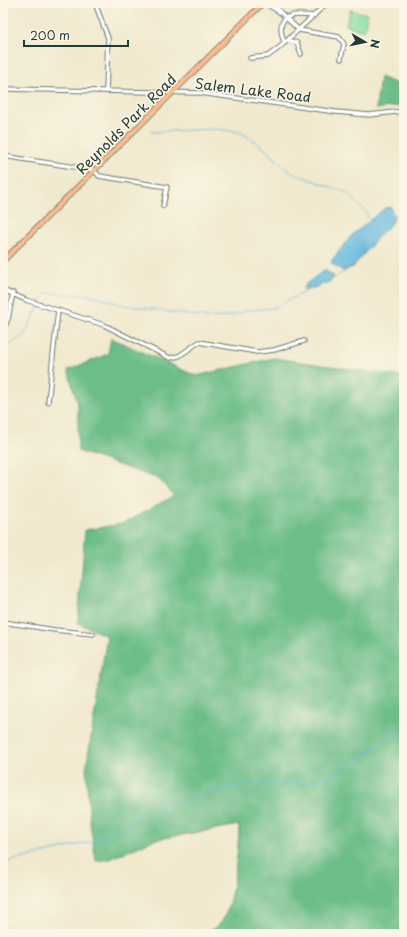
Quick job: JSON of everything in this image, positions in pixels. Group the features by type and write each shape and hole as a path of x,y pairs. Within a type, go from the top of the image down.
{"main road":[{"name":"Reynolds Park Road","path":"3,260 264,3"}],"street":[{"path":"94,3 108,38 106,91"},
{"path":"151,5 159,3"},
{"path":"264,3 281,13"},
{"path":"274,3 281,13 299,30 339,37 344,44 341,59"},
{"path":"250,58 266,57 286,42 327,3"},
{"path":"286,42 281,33 282,25 286,18 293,15 314,16"},
{"path":"286,42 297,43 301,54"},
{"name":"Salem Lake Road","path":"3,89 200,93 336,112 369,115 404,111"},
{"path":"3,156 94,170 99,176 167,187 163,206"},
{"path":"3,290 13,293 26,300 104,325 170,358 179,356 199,342 257,352 274,350 304,341"},
{"path":"3,330 8,319 13,293"},
{"path":"48,402 58,310"},
{"path":"3,622 93,634"}],"green space":[{"path":"350,10 368,14 364,31 346,26"},
{"path":"380,77 404,87 404,105 376,109"},
{"path":"111,338 196,376 274,358 404,377 404,934 192,934 214,928 220,924 225,917 232,892 239,825 153,840 110,859 96,861 90,823 86,769 107,636 78,623 85,530 122,524 174,496 159,479 78,451 78,405 68,370 108,354"}],"water":[{"path":"391,207 394,218 392,223 353,267 343,271 331,263 352,235 385,208"},
{"path":"325,270 334,276 331,281 312,289 303,289 307,283"}],"waterway":[{"path":"151,132 216,129 240,132 258,143 290,172 347,193 366,212 370,220"},
{"path":"393,217 404,209"},
{"path":"333,279 347,270"},
{"path":"40,303 47,293 95,296 119,304 209,318 232,316 248,310 273,308 313,288"},
{"path":"3,354 8,346 24,335 39,306"},
{"path":"3,863 90,842 117,830 144,814 193,796 254,784 310,782 327,777 364,757 389,736 404,732"}]}
